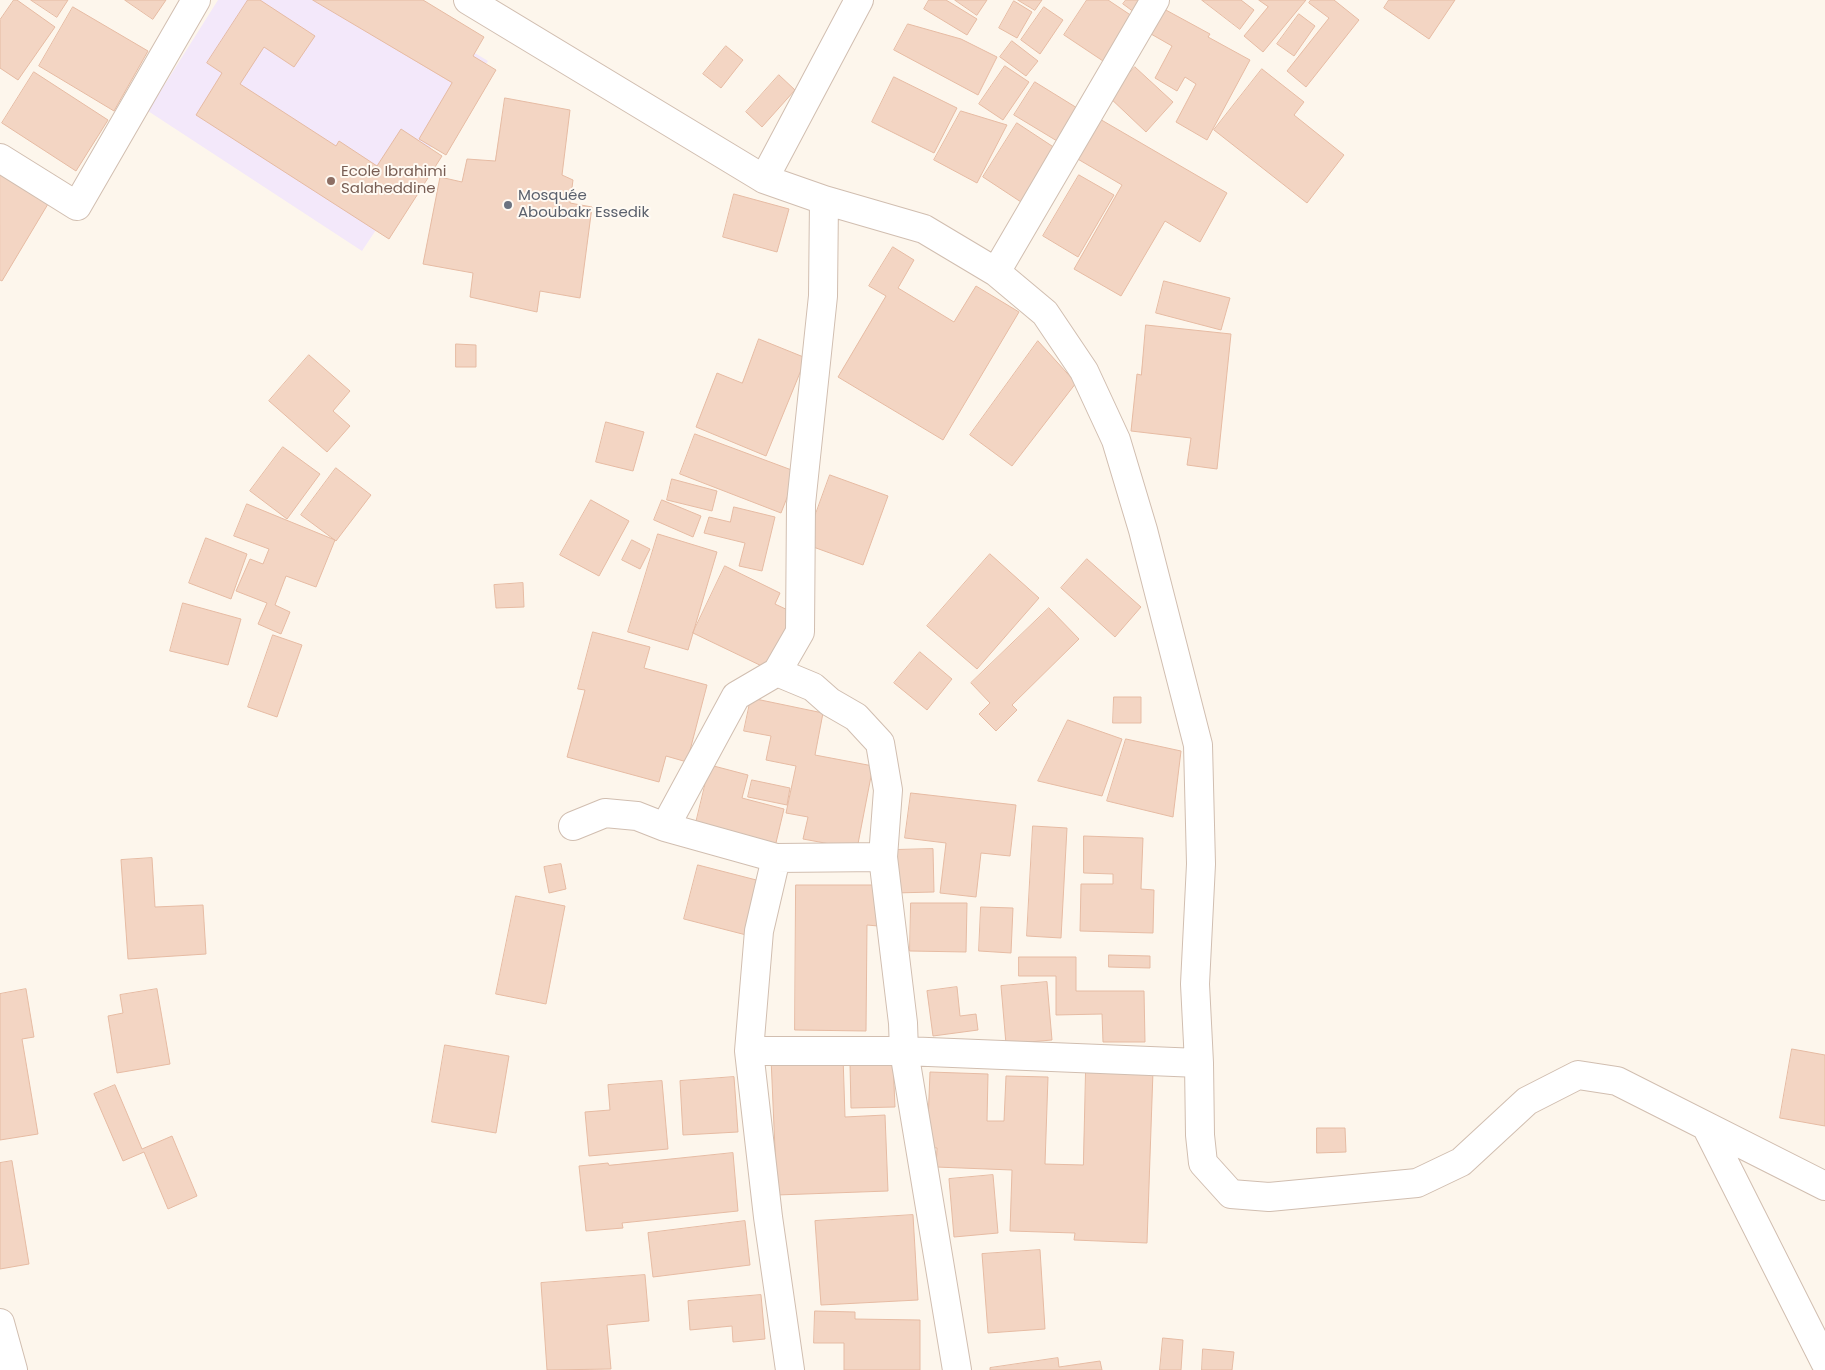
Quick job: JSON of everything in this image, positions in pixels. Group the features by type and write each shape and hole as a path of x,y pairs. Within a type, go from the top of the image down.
{"street":[{"path":"0,158 77,206 196,0"},
{"path":"468,0 764,179 824,200 924,229 996,272 1045,313 1084,371 1116,440 1166,616 1198,745 1201,864 1195,984 1200,1135 1202,1163 1230,1194 1269,1197 1417,1183 1461,1162 1527,1101 1578,1075 1617,1081 1825,1186"},
{"path":"764,179 858,0"},
{"path":"996,272 1155,0"},
{"path":"665,827 736,696 777,672 800,632 800,504 823,296 824,200"},
{"path":"777,672 813,687 830,702 856,717 880,743 888,790 883,857 903,1023 904,1051 957,1370"},
{"path":"573,826 605,813 637,816 665,827 776,858 883,857"},
{"path":"776,858 759,932 749,1051 768,1217 790,1370"},
{"path":"749,1051 904,1051 1199,1063"},
{"path":"1706,1126 1825,1362"},
{"path":"0,1323 13,1370"}],"shaded area":[{"name":"Ecole Ibrahimi Salaheddine","path":"218,0 388,0 488,61 362,251 148,111"}],"building":[{"path":"14,0 17,0 55,27 18,80 0,68 0,20"},
{"path":"31,0 68,0 57,17"},
{"path":"125,0 166,0 153,19"},
{"path":"248,0 260,0 315,36 294,67 264,47 240,84 336,146 339,141 377,166 401,129 442,156 389,239 196,115 222,73 207,63"},
{"path":"313,0 423,0 484,37 473,56 496,70 446,155 419,139 452,83"},
{"path":"929,0 946,0 977,19 967,35 924,9"},
{"path":"955,0 987,0 977,15"},
{"path":"1018,0 1042,0 1035,10"},
{"path":"1087,0 1108,0 1138,20 1109,65 1064,35"},
{"path":"1126,0 1148,0 1138,15 1123,4"},
{"path":"1202,0 1241,0 1254,10 1240,29"},
{"path":"1259,0 1306,0 1263,52 1244,36 1268,7"},
{"path":"1311,0 1334,0 1359,20 1306,87 1287,71 1329,18 1309,3"},
{"path":"1389,0 1455,0 1429,39 1384,8"},
{"path":"1014,1 1032,12 1017,38 999,28"},
{"path":"73,7 148,51 114,111 39,66"},
{"path":"1044,7 1063,20 1040,54 1021,40"},
{"path":"1164,9 1210,34 1208,37 1250,60 1207,140 1176,122 1196,84 1185,77 1177,91 1155,78 1172,46 1151,34"},
{"path":"1299,14 1315,26 1294,56 1277,44"},
{"path":"908,24 961,39 997,57 978,95 894,50"},
{"path":"1012,41 1038,61 1026,76 1000,57"},
{"path":"726,46 743,60 721,88 703,74"},
{"path":"1005,66 1029,82 1003,120 979,104"},
{"path":"1135,67 1173,102 1146,132 1108,96"},
{"path":"1262,69 1304,102 1294,115 1344,155 1307,203 1214,130"},
{"path":"34,72 108,120 76,171 2,123"},
{"path":"779,75 795,90 762,127 746,112"},
{"path":"894,77 957,108 934,153 872,122"},
{"path":"1035,82 1082,111 1062,144 1014,115"},
{"name":"Mosquée Aboubakr Essedik","path":"505,98 570,110 562,175 573,180 570,203 592,207 580,298 540,291 537,312 470,297 473,273 423,264 440,177 462,182 467,159 495,161"},
{"path":"961,111 1007,125 977,183 934,160"},
{"path":"1098,118 1227,193 1200,242 1165,221 1121,296 1074,269 1122,185 1076,158"},
{"path":"1017,123 1055,148 1021,202 983,177"},
{"path":"0,168 51,199 2,281 0,280"},
{"path":"1079,175 1114,195 1078,257 1043,236"},
{"path":"734,194 789,209 777,252 723,237"},
{"path":"893,247 914,260 898,288 954,322 976,286 1019,312 943,440 838,377 886,296 869,286"},
{"path":"1164,281 1230,298 1221,330 1156,313"},
{"path":"1146,325 1231,334 1217,469 1187,465 1191,438 1131,431 1137,374 1141,375"},
{"path":"759,339 806,358 766,456 696,427 717,373 742,383"},
{"path":"1038,341 1076,383 1012,466 970,435"},
{"path":"456,344 476,345 476,367 456,367"},
{"path":"309,355 350,391 333,411 350,426 327,452 269,401"},
{"path":"606,422 644,432 633,471 596,462"},
{"path":"695,434 797,472 781,513 680,474"},
{"path":"283,447 320,474 287,519 250,491"},
{"path":"336,468 371,495 336,541 301,515"},
{"path":"830,475 888,496 863,565 805,544"},
{"path":"672,479 717,491 712,511 667,500"},
{"path":"591,500 629,521 599,576 560,555"},
{"path":"662,500 701,516 693,537 654,520"},
{"path":"247,504 335,540 316,587 286,576 275,605 290,612 281,634 258,624 267,603 236,591 250,559 263,564 269,549 234,536"},
{"path":"734,507 775,517 762,571 739,566 745,543 704,533 709,517 730,522"},
{"path":"658,534 717,552 688,650 628,632"},
{"path":"206,538 247,554 231,599 189,583"},
{"path":"632,540 650,549 640,569 622,560"},
{"path":"990,554 1039,598 977,669 927,626"},
{"path":"1087,559 1141,607 1115,637 1061,588"},
{"path":"725,566 780,593 775,604 794,613 768,669 693,633"},
{"path":"523,583 524,607 496,608 494,585"},
{"path":"183,603 241,619 228,665 170,651"},
{"path":"1049,608 1079,639 1012,705 1017,710 996,731 979,714 990,703 971,683"},
{"path":"593,632 650,647 644,668 707,685 687,762 666,756 659,782 567,757 585,690 578,689"},
{"path":"273,635 302,645 277,717 248,707"},
{"path":"920,652 952,679 927,710 894,683"},
{"path":"1114,697 1141,697 1141,723 1113,723"},
{"path":"751,698 823,713 815,755 873,766 857,849 803,839 808,817 786,813 796,766 766,760 771,736 744,731"},
{"path":"1068,720 1122,739 1102,796 1038,781"},
{"path":"1126,739 1181,751 1173,817 1107,801"},
{"path":"710,765 748,775 742,798 784,809 775,847 695,827"},
{"path":"752,780 790,788 787,805 748,797"},
{"path":"911,793 1016,805 1010,856 981,853 976,897 940,893 946,843 905,838"},
{"path":"1033,826 1067,828 1061,938 1027,936"},
{"path":"1084,836 1143,838 1141,889 1154,890 1153,933 1080,931 1081,884 1113,884 1113,874 1084,873"},
{"path":"933,849 934,892 894,893 893,850"},
{"path":"152,858 155,907 203,905 206,954 128,959 121,860"},
{"path":"561,864 566,889 549,893 544,867"},
{"path":"698,865 768,883 754,937 684,919"},
{"path":"796,885 878,885 878,926 867,925 866,1031 795,1030"},
{"path":"516,896 565,906 546,1004 496,994"},
{"path":"911,903 967,903 966,952 910,951"},
{"path":"981,907 1013,908 1011,953 979,951"},
{"path":"1109,955 1150,956 1150,968 1109,967"},
{"path":"1019,957 1076,957 1076,991 1144,991 1145,1042 1103,1042 1102,1014 1056,1015 1056,976 1019,976"},
{"path":"1047,982 1052,1040 1006,1044 1001,986"},
{"path":"957,987 960,1016 976,1014 978,1030 933,1036 927,991"},
{"path":"26,989 34,1037 22,1039 38,1134 0,1140 0,994"},
{"path":"157,989 170,1064 117,1073 108,1016 123,1013 120,995"},
{"path":"445,1045 509,1056 496,1133 432,1122"},
{"path":"1792,1049 1825,1055 1825,1126 1780,1118"},
{"path":"843,1056 845,1117 885,1115 888,1191 777,1195 771,1058"},
{"path":"893,1062 895,1107 851,1108 850,1064"},
{"path":"1086,1069 1153,1071 1147,1243 1074,1240 1075,1233 1010,1231 1012,1170 936,1167 937,1148 927,1147 930,1072 988,1074 987,1121 1004,1121 1006,1076 1048,1077 1045,1164 1083,1165"},
{"path":"734,1077 738,1132 683,1135 680,1081"},
{"path":"662,1081 668,1149 589,1156 585,1112 610,1110 608,1085"},
{"path":"115,1085 142,1149 172,1136 197,1196 168,1209 144,1152 123,1161 94,1094"},
{"path":"1317,1128 1345,1128 1346,1152 1317,1153"},
{"path":"733,1153 738,1211 622,1223 623,1228 586,1231 579,1166 608,1163 609,1165"},
{"path":"12,1161 29,1264 0,1269 0,1163"},
{"path":"993,1175 998,1233 954,1237 949,1179"},
{"path":"913,1215 918,1300 821,1305 815,1221"},
{"path":"745,1221 750,1265 653,1277 648,1233"},
{"path":"1040,1250 1045,1329 988,1333 982,1254"},
{"path":"645,1275 649,1321 607,1325 611,1369 547,1370 541,1283"},
{"path":"761,1295 765,1339 733,1342 732,1326 690,1330 688,1301"},
{"path":"815,1311 855,1312 855,1319 920,1320 920,1370 844,1370 844,1343 814,1343"},
{"path":"1163,1338 1183,1340 1181,1370 1160,1370"},
{"path":"1203,1349 1234,1352 1232,1370 1202,1370"},
{"path":"1058,1358 1059,1367 1100,1361 1102,1370 990,1370 990,1368"}],"place":[{"name":"Ecole Ibrahimi Salaheddine","path":"331,181"},
{"name":"Mosquée Aboubakr Essedik","path":"508,205"}]}
